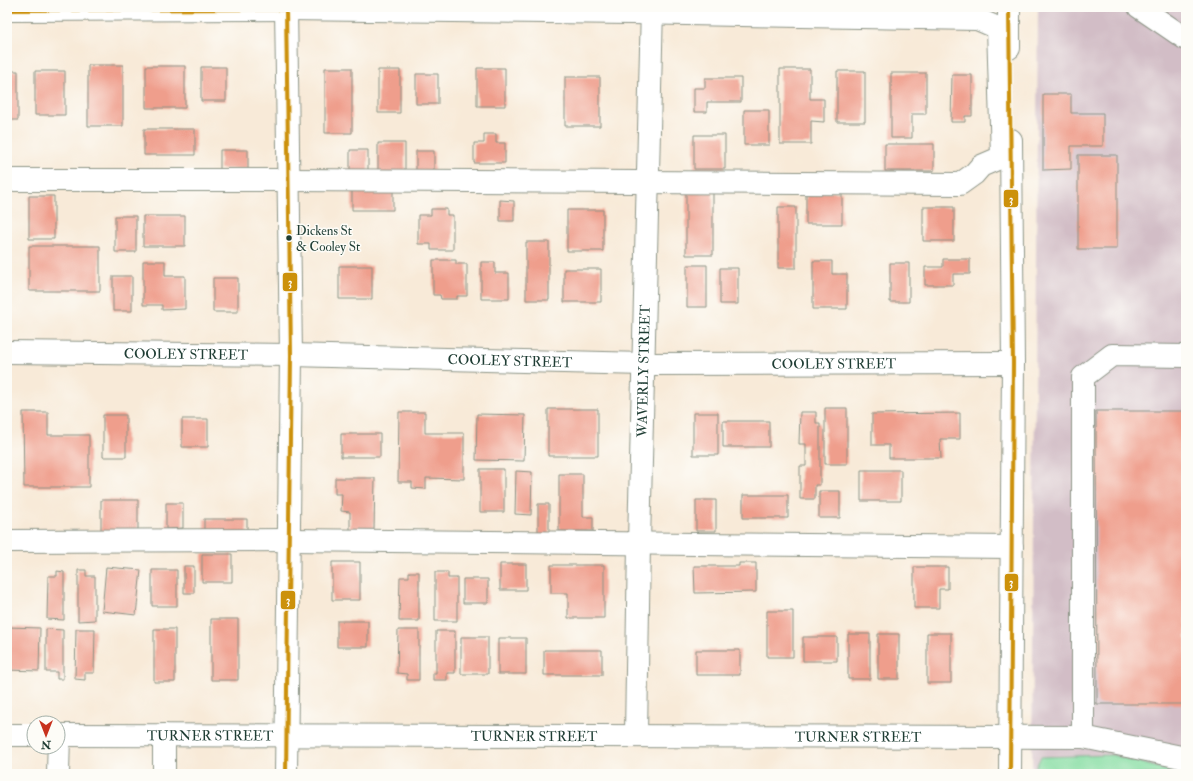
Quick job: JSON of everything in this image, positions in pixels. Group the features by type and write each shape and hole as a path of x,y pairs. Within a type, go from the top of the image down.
{"street":[{"path":"1009,7 1013,363 1010,774"},
{"path":"1140,7 1186,39"},
{"path":"286,8 292,355 286,774"},
{"path":"7,10 286,8 652,10 977,19 998,28 1002,157 981,166 974,174 960,184 7,180"},
{"name":"WAVERLY STREET","path":"636,735 638,543 644,364 652,10"},
{"name":"COOLEY STREET","path":"7,352 292,355 644,364 1013,363"},
{"path":"1083,737 1083,377 1112,355 1186,356"},
{"path":"7,541 289,540 1012,547"},
{"path":"7,735 26,735"},
{"name":"TURNER STREET","path":"66,735 1083,737 1186,758"},
{"path":"164,735 164,774"},
{"path":"58,755 58,774"}],"shaded area":[{"path":"1038,7 1186,7 1186,774 1180,774 1113,755 1041,757 1032,774"}],"green space":[{"path":"1113,755 1180,774 1032,774 1041,757"}],"building":[{"path":"88,65 123,65 123,126 88,126"},
{"path":"146,66 185,66 185,108 146,108"},
{"path":"201,67 226,67 226,101 201,101"},
{"path":"325,68 352,68 352,133 325,133"},
{"path":"477,68 505,68 505,106 477,106"},
{"path":"780,69 810,69 810,99 824,99 824,122 811,121 811,144 780,144"},
{"path":"378,70 400,70 400,113 378,113"},
{"path":"7,71 18,71 18,120 7,120"},
{"path":"35,71 65,71 65,115 35,115"},
{"path":"837,71 865,71 865,122 837,122"},
{"path":"891,73 926,73 926,114 912,114 912,138 891,138"},
{"path":"416,74 438,74 438,104 416,104"},
{"path":"952,75 972,75 972,116 965,116 965,122 951,122"},
{"path":"565,77 600,77 600,126 565,126"},
{"path":"705,78 741,78 741,102 707,102 707,112 694,112 694,88 705,88"},
{"path":"1043,94 1071,94 1071,113 1103,113 1103,146 1071,146 1071,169 1043,170"},
{"path":"744,110 769,110 769,145 744,145"},
{"path":"144,129 195,129 195,155 144,155"},
{"path":"484,134 496,134 496,143 505,143 505,163 474,163 474,143 484,143"},
{"path":"694,135 725,135 725,169 694,169"},
{"path":"378,143 405,143 405,174 378,174"},
{"path":"885,144 934,144 934,171 885,171"},
{"path":"220,150 248,150 248,169 220,169"},
{"path":"350,150 368,150 368,173 350,173"},
{"path":"416,151 434,151 434,173 416,173"},
{"path":"1078,155 1117,155 1117,249 1078,249"},
{"path":"352,190 393,190 393,210 352,210"},
{"path":"686,192 713,192 713,255 686,255"},
{"path":"806,192 842,192 842,224 806,224"},
{"path":"29,196 54,196 54,239 29,239"},
{"path":"500,200 514,201 514,221 500,221"},
{"path":"778,207 796,207 796,268 778,268"},
{"path":"923,207 954,207 954,241 923,241"},
{"path":"431,209 447,209 447,215 453,215 453,250 431,250 431,244 418,244 418,215 431,215"},
{"path":"567,210 603,210 603,251 567,251"},
{"path":"115,216 136,216 136,252 115,252"},
{"path":"143,216 185,216 185,246 143,246"},
{"path":"526,242 549,242 549,300 526,300"},
{"path":"29,246 100,246 100,291 29,291"},
{"path":"943,259 970,259 970,274 953,274 953,285 925,285 925,267 943,267"},
{"path":"433,260 456,260 456,264 467,264 467,296 457,296 457,299 441,299 440,295 433,295"},
{"path":"143,261 165,261 165,276 185,276 185,309 162,310 162,305 143,305"},
{"path":"813,261 832,261 832,274 847,274 847,309 813,309"},
{"path":"481,262 495,262 495,273 509,273 509,299 481,299"},
{"path":"890,263 909,263 909,302 890,302"},
{"path":"687,265 707,265 707,307 687,307"},
{"path":"339,266 372,266 372,299 339,299"},
{"path":"720,268 738,268 738,304 720,304"},
{"path":"564,269 601,269 601,302 564,302"},
{"path":"113,276 132,276 132,311 113,311"},
{"path":"213,278 238,278 238,312 213,312"},
{"path":"825,408 847,408 847,464 825,464"},
{"path":"548,409 598,409 598,456 548,456"},
{"path":"1096,411 1186,411 1186,704 1097,704"},
{"path":"23,412 48,412 48,435 89,435 89,487 24,487"},
{"path":"399,412 425,412 425,433 464,433 464,479 426,478 426,489 412,488 412,482 398,482"},
{"path":"800,412 816,412 816,423 820,423 820,485 815,485 815,499 800,499 800,466 806,466 806,444 799,444"},
{"path":"693,413 718,413 718,455 693,455"},
{"path":"960,413 960,439 940,439 941,458 889,458 889,445 872,445 872,414"},
{"path":"477,414 525,415 524,461 476,460"},
{"path":"103,415 126,415 126,457 103,457"},
{"path":"182,419 208,419 208,447 182,447"},
{"path":"723,421 769,421 769,447 723,447"},
{"path":"341,434 380,434 380,457 341,457"},
{"path":"480,469 504,469 504,512 480,512"},
{"path":"861,470 901,470 901,501 861,501"},
{"path":"516,471 532,472 531,515 515,514"},
{"path":"559,474 583,474 583,517 593,517 593,531 559,531"},
{"path":"335,478 375,478 374,530 350,530 350,512 341,511 342,494 335,494"},
{"path":"819,491 840,491 840,518 819,518"},
{"path":"743,495 788,495 788,518 743,518"},
{"path":"101,500 138,500 138,531 101,531"},
{"path":"696,500 716,500 716,531 696,531"},
{"path":"166,503 183,503 183,528 166,529"},
{"path":"538,504 549,504 549,536 538,536"},
{"path":"204,519 247,519 247,535 204,535"},
{"path":"202,554 232,554 232,582 202,582"},
{"path":"332,562 360,562 360,600 332,600"},
{"path":"739,563 756,563 756,592 695,593 694,566 739,566"},
{"path":"500,564 526,564 526,590 500,590"},
{"path":"551,565 604,565 604,618 568,618 568,593 551,593"},
{"path":"184,566 194,566 194,593 184,593"},
{"path":"106,567 141,570 136,615 102,611"},
{"path":"914,567 948,567 948,589 939,589 939,608 914,608"},
{"path":"78,570 86,570 86,576 95,576 95,620 78,621"},
{"path":"152,570 177,570 177,606 152,606"},
{"path":"57,571 64,572 64,620 47,619 48,576 57,576"},
{"path":"409,572 419,572 419,621 399,621 400,577 409,577"},
{"path":"435,572 448,572 448,578 457,578 457,621 435,621"},
{"path":"463,579 488,579 488,603 463,603"},
{"path":"767,611 793,611 793,657 767,657"},
{"path":"211,619 238,619 238,680 211,680"},
{"path":"337,621 368,621 368,647 337,647"},
{"path":"7,627 40,628 39,671 7,670"},
{"path":"46,629 63,630 63,679 57,679 57,672 46,672"},
{"path":"76,629 95,629 94,673 85,673 85,680 75,679"},
{"path":"154,629 175,629 175,682 154,682"},
{"path":"398,630 419,630 419,680 407,680 407,674 397,673"},
{"path":"436,631 455,631 455,673 447,673 447,680 433,680 433,673 436,673"},
{"path":"927,633 951,633 951,683 927,683"},
{"path":"848,634 870,634 870,679 848,679"},
{"path":"878,634 899,634 899,679 878,679"},
{"path":"461,637 488,637 488,674 461,674"},
{"path":"803,637 837,637 837,661 803,661"},
{"path":"498,638 526,638 526,674 498,674"},
{"path":"544,650 602,650 602,675 544,675"},
{"path":"696,650 740,650 740,675 696,675"}],"transit line":[{"name":"3","path":"1009,7 1013,363 1010,774"},
{"name":"3","path":"7,10 286,9 291,355 286,774"}],"place":[{"name":"Dickens St & Cooley St","path":"289,238"}]}
